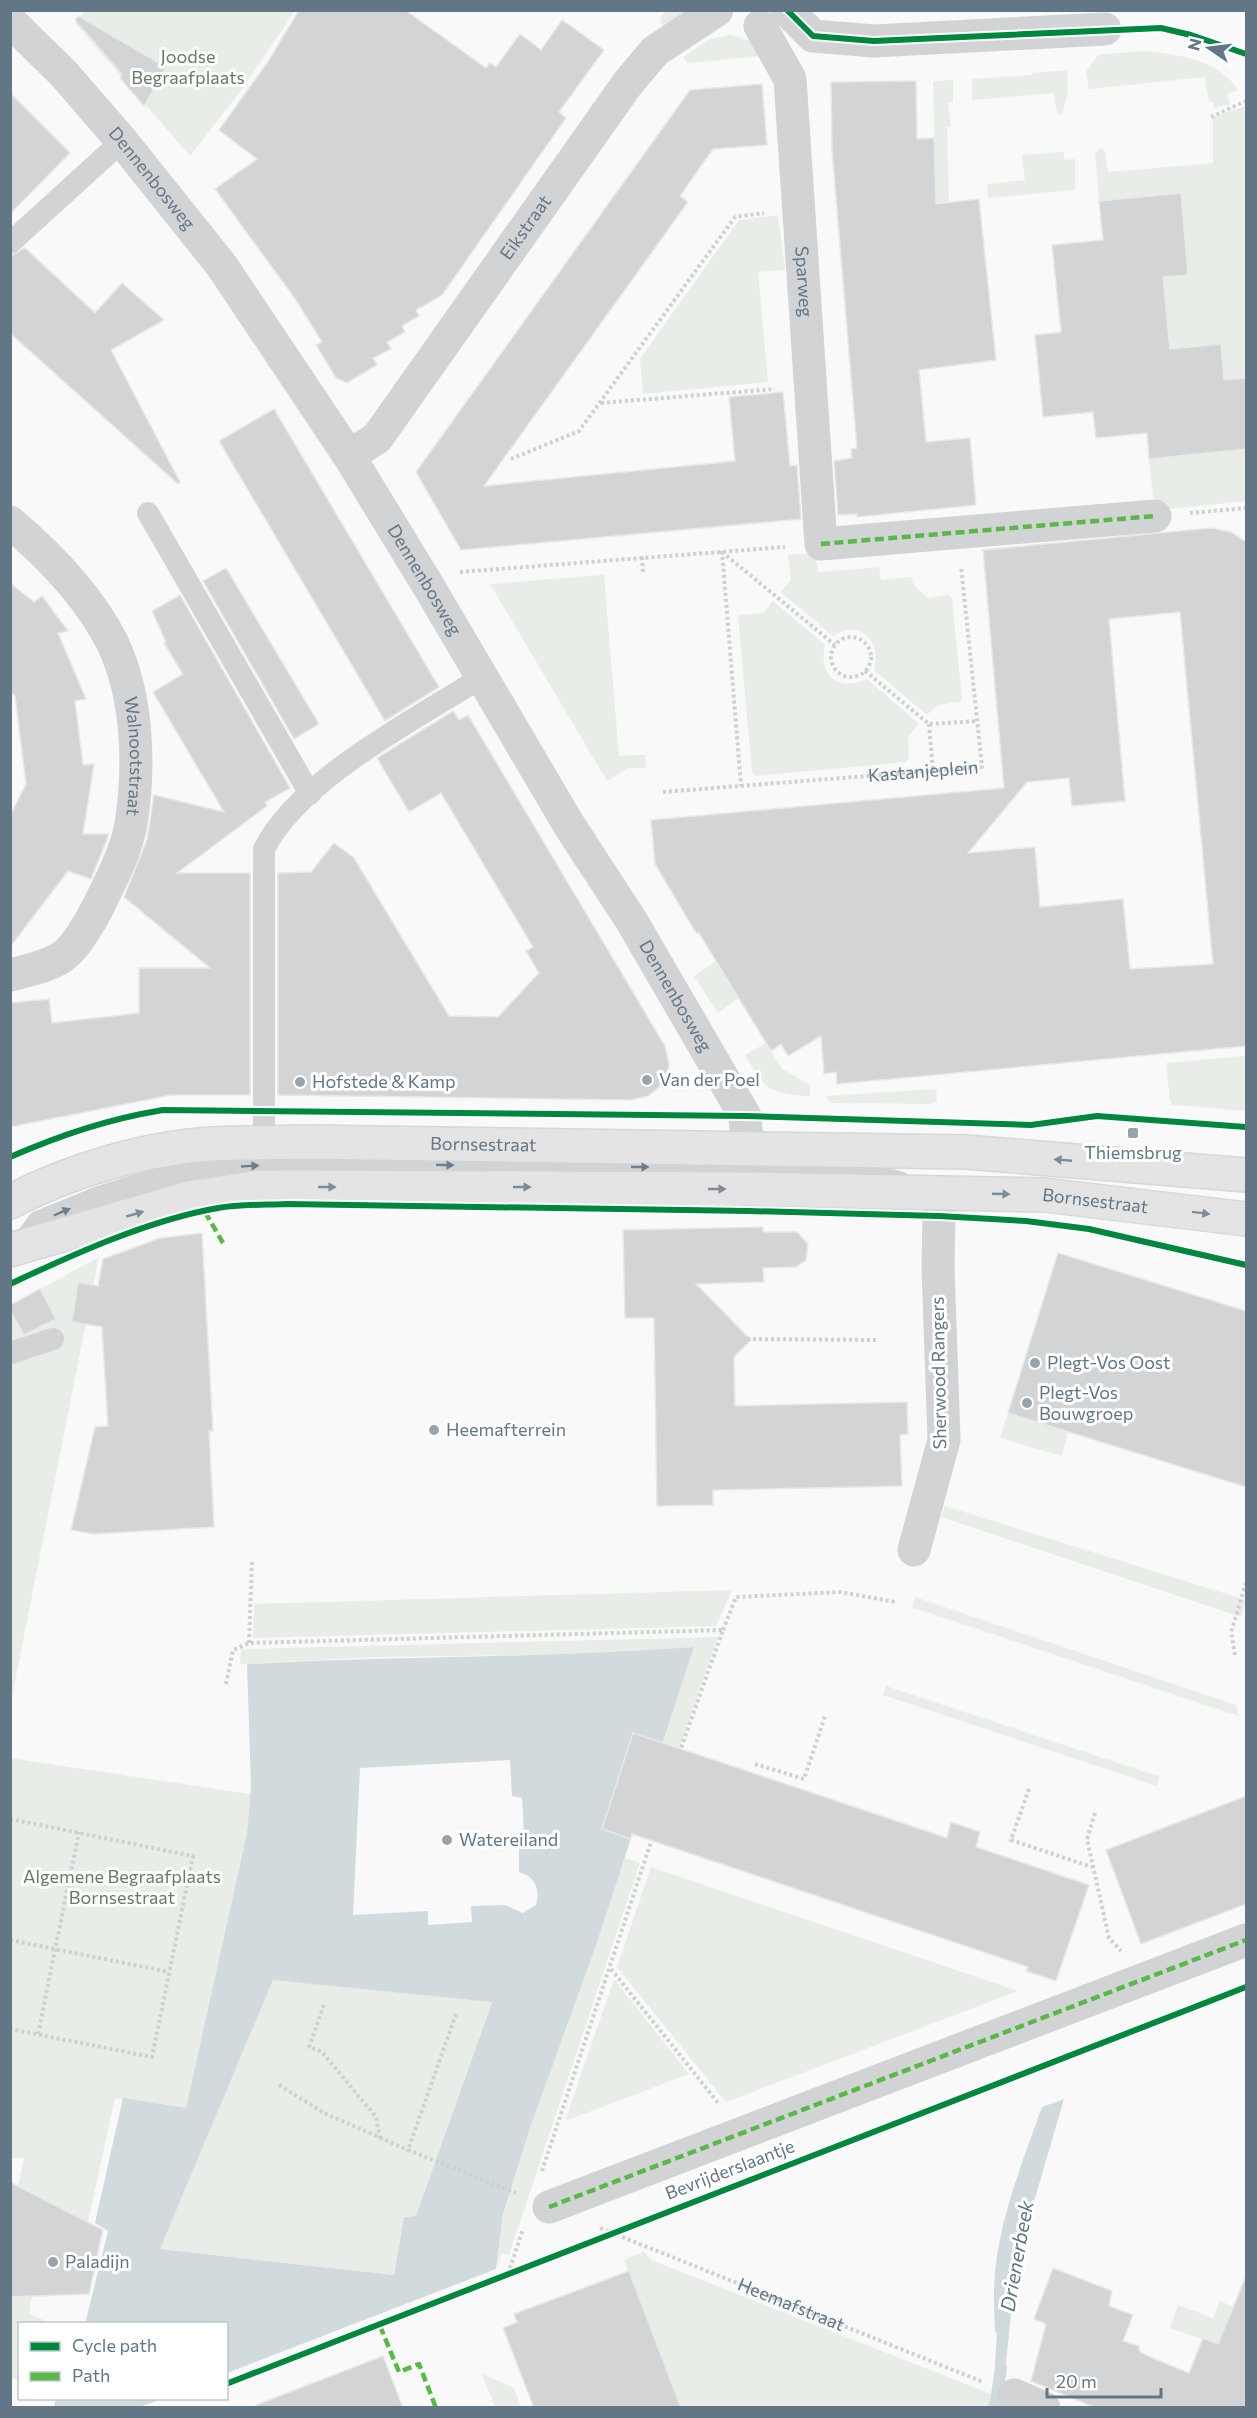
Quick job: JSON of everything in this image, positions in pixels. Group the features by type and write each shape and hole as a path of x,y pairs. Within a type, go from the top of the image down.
{"main road":[{"name":"Bornsestraat","path":"10,1202 95,1167 175,1148 210,1144 264,1143 749,1168 943,1192 1045,1195 1246,1219"},
{"name":"Bornsestraat","path":"15,1249 189,1198 259,1187 749,1168 966,1152 1246,1175"}],"street":[{"name":"Eikstraat","path":"349,456 376,438 628,83 655,51 717,10"},
{"path":"724,10 732,19 745,25 778,16 813,36 874,41 1105,29"},
{"name":"Sparweg","path":"778,16 790,79 821,544"},
{"name":"Dennenbosweg","path":"10,21 64,74 122,141 222,266 349,456 569,825 631,920 745,1116 749,1168"},
{"path":"821,544 1155,516"},
{"name":"Walnootstraat","path":"10,522 62,571 112,644 126,682 135,735 130,825 115,873 92,919 64,956 40,967 10,975"},
{"name":"Sherwood Rangers","path":"914,1550 944,1440 938,1267 939,1216 943,1192"},
{"name":"Bevrijderslaantje","path":"538,2202 742,2133 1246,1940"},
{"path":"1014,2395 1044,2408"}],"lane":[{"path":"10,243 122,141"},
{"path":"148,513 310,794"},
{"path":"264,1143 264,849 284,819 336,770 482,677"},
{"name":"Bornsestraat","path":"749,1168 853,1171 966,1152"},
{"name":"Bornsestraat","path":"853,1171 943,1192"},
{"path":"11,1353 53,1339"}],"path":[{"path":"1211,117 1246,101"},
{"path":"511,459 579,431 735,217 798,208"},
{"path":"600,404 810,386"},
{"path":"1155,516 1246,508"},
{"path":"429,587 464,570 821,544"},
{"path":"722,551 835,645"},
{"path":"722,551 741,786"},
{"path":"642,557 643,572"},
{"path":"848,637 865,643 871,654 865,671 851,677 838,672 831,660 835,645 848,637"},
{"path":"865,671 929,724 977,721"},
{"path":"929,724 933,771"},
{"path":"747,1339 877,1340"},
{"path":"249,1643 252,1559"},
{"path":"1235,1655 1231,1632 1246,1582"},
{"path":"681,1748 736,1597 841,1592 895,1602"},
{"path":"226,1684 233,1650 249,1643 723,1630"},
{"path":"754,1764 804,1779 825,1716"},
{"path":"1029,1789 1011,1840 1093,1867"},
{"path":"1095,1813 1088,1839 1109,1938 1148,1977"},
{"path":"10,1819 193,1856 152,2057 10,2029"},
{"path":"38,2034 79,1832"},
{"path":"508,2274 538,2202 651,1842"},
{"path":"10,1940 169,1972"},
{"path":"611,1969 742,2133"},
{"path":"324,2005 309,2047 322,2052 376,2117 380,2138"},
{"path":"408,2150 456,2014"},
{"path":"279,2085 324,2113 516,2194"},
{"path":"601,2236 623,2228"},
{"path":"497,2278 518,2270"}],"green space":[{"name":"Joodse Begraafplaats","path":"85,11 295,11 240,92 190,156 75,23"},
{"path":"666,11 691,11 664,29 660,18"},
{"path":"731,35 754,42 764,56 687,63 683,57 710,39"},
{"path":"1141,51 1181,56 1208,65 1230,80 1238,90 1227,94 1230,104 1214,108 1213,102 1209,102 1205,77 1089,89 1086,72 1098,55"},
{"path":"1067,70 1068,92 1062,115 1057,114 1054,93 972,100 972,79"},
{"path":"953,80 953,102 948,102 951,127 947,127 949,202 936,203 933,81"},
{"path":"1245,106 1246,378 1224,380 1221,344 1170,349 1165,298 1143,300 1142,280 1188,275 1181,194 1099,201 1095,152 1101,148 1105,151 1108,172 1213,163 1213,117"},
{"path":"1064,152 1064,160 1075,159 1075,190 988,198 987,184 1025,180 1022,155"},
{"path":"778,215 785,270 758,272 768,382 643,394 640,359 739,220"},
{"path":"1246,449 1246,501 1169,509 1153,497 1149,459"},
{"path":"812,553 816,556 818,572 879,567 881,580 912,577 913,584 928,598 949,595 952,599 962,699 959,702 937,705 927,715 874,670 875,650 867,636 860,631 852,630 833,636 781,592 791,580 788,555"},
{"path":"604,575 619,756 645,755 646,768 628,768 607,781 490,584"},
{"path":"773,601 825,645 825,665 832,678 847,684 867,679 919,724 908,737 909,758 906,762 755,776 752,772 738,615 764,613"},
{"path":"716,961 739,998 718,1013 694,976"},
{"path":"766,1043 782,1069 810,1085 810,1097 777,1092 764,1084 745,1055"},
{"path":"1246,1056 1246,1111 1173,1105 1170,1101 1166,1063"},
{"path":"936,1089 937,1101 931,1104 831,1103 825,1096"},
{"path":"99,1257 11,1702 11,1305"},
{"path":"1008,1413 1068,1431 1062,1456 1000,1438"},
{"path":"945,1506 1246,1600 1241,1617 941,1517"},
{"path":"732,1590 716,1626 253,1638 254,1604"},
{"path":"915,1597 1236,1705 1239,1716 912,1607"},
{"path":"718,1637 679,1749 662,1743 694,1647 593,1654 381,1657 240,1664 241,1649"},
{"path":"886,1686 1160,1777 1156,1786 883,1695"},
{"name":"Algemene Begraafplaats Bornsestraat","path":"10,1758 250,1794 247,1833 186,2109 115,2098 88,2222 18,2186 24,2158 11,2158"},
{"path":"625,1858 640,1863 509,2255 502,2253 496,2269 503,2214 531,2125"},
{"path":"651,1867 1018,1991 726,2102 617,1967"},
{"path":"614,1979 689,2074 565,2121"},
{"path":"273,1980 492,2001 416,2216 404,2217 394,2275 160,2249"},
{"path":"644,2251 651,2260 991,2394 987,2407 681,2407 624,2260"},
{"path":"32,2296 29,2314 49,2322 18,2322 18,2380 11,2378 10,2297"},
{"path":"1220,2301 1246,2312 1246,2354 1170,2328 1178,2305 1213,2318"},
{"path":"482,2374 514,2388 521,2407 495,2407"}],"water":[{"path":"694,1647 595,1948 531,2125 503,2214 496,2269 228,2373 228,2322 85,2322 108,2231 95,2223 123,2098 186,2108 247,1833 251,1786 247,1664","holes":["510,1760 512,1796 522,1798 524,1832 519,1834 519,1872 533,1880 537,1889 536,1905 523,1913 505,1905 471,1906 472,1922 428,1925 428,1911 353,1915 360,1768","273,1980 492,2002 416,2216 404,2217 394,2275 160,2249"]},
{"path":"1064,2099 1021,2246 1013,2293 1004,2384 994,2380 997,2333 995,2332 994,2289 999,2243 1015,2184 1042,2107"},
{"path":"992,2393 1003,2397 1002,2407 987,2408"},
{"path":"56,2400 159,2400 139,2407 54,2407"}],"building":[{"path":"299,10 405,10 486,68 490,63 496,67 520,34 541,50 562,20 604,50 559,112 566,118 442,295 416,310 419,316 402,326 405,332 387,342 391,349 373,358 377,365 347,383 336,378 316,345 322,342 296,300 215,189 257,159 219,130 269,60"},
{"path":"78,16 166,67 144,106 120,78 122,74 75,20"},
{"path":"916,81 917,139 934,138 936,204 979,199 996,360 919,370 926,442 970,438 976,505 857,517 857,514 838,515 834,461 852,458 851,449 857,448 832,150 831,82"},
{"path":"762,84 767,145 713,149 680,196 688,202 484,486 735,461 729,397 783,392 790,466 797,465 801,519 461,550 416,472 690,90"},
{"path":"10,93 70,153 10,214"},
{"path":"1181,193 1188,275 1163,277 1170,349 1221,344 1224,380 1246,378 1246,449 1149,459 1147,433 1096,438 1093,412 1043,417 1035,335 1061,332 1052,245 1103,240 1099,201"},
{"path":"25,248 95,313 122,283 164,320 111,350 180,482 178,484 10,333 10,256"},
{"path":"274,409 439,687 385,721 219,441"},
{"path":"1211,528 1231,532 1246,542 1246,1046 837,1084 836,1072 824,1074 821,1036 788,1056 781,1044 771,1051 655,864 651,820 1004,788 983,550","holes":["1180,612 1213,964 1130,969 1123,899 1040,907 1035,847 968,853 1027,782 1069,778 1072,806 1125,801 1109,619"]},
{"path":"226,568 319,724 294,739 203,581"},
{"path":"10,583 34,602 42,596 68,631 58,633 86,699 75,701 83,765 94,764 83,834 109,834 91,879 68,871 10,947 10,816 26,784 15,696 10,692"},
{"path":"180,595 290,788 265,802 267,806 177,873 250,873 250,1095 171,1095 10,1127 10,1003 49,999 52,1023 139,1013 139,968 210,968 124,897 147,840 154,795 224,812 153,692 183,674 164,643 166,642 152,611"},
{"path":"453,711 459,720 468,715 665,1046 669,1064 667,1075 659,1087 648,1096 631,1100 278,1095 278,873 311,872 334,843 354,858 449,1016 498,1017 539,973 526,951 533,947 441,793 409,812 377,758"},
{"path":"763,1227 763,1232 797,1232 808,1244 806,1260 796,1267 763,1268 764,1282 696,1284 751,1340 734,1357 735,1406 907,1402 908,1434 900,1435 902,1486 713,1490 713,1505 657,1506 654,1318 625,1318 623,1230"},
{"path":"202,1233 213,1431 209,1431 214,1527 93,1534 71,1530 95,1427 108,1426 102,1327 72,1322 78,1282 98,1286 103,1259 160,1238"},
{"path":"1058,1253 1246,1311 1246,1487 1008,1413"},
{"path":"40,1289 56,1319 24,1335 10,1310 10,1305"},
{"path":"633,1733 947,1838 951,1822 980,1832 976,1847 1089,1885 1056,1981 1026,1971 1028,1967 632,1834 631,1839 602,1829"},
{"path":"1246,1796 1246,1904 1141,1944 1106,1850"},
{"name":"Paladijn","path":"10,2182 103,2230 89,2294 10,2297"},
{"path":"1053,2268 1112,2291 1109,2306 1133,2315 1123,2341 1139,2346 1140,2352 1189,2373 1203,2338 1218,2344 1246,2276 1246,2408 1096,2408 1031,2381 1046,2324 1034,2319"},
{"path":"629,2271 681,2408 534,2408 503,2328 517,2322 514,2314"},
{"path":"383,2356 403,2408 257,2408 256,2405"}],"waterway":[{"name":"Drienerbeek","path":"995,2408 1001,2368"}],"marked path":[{"path":"821,544 1155,516"},
{"path":"205,1212 223,1243"},
{"path":"549,2207 1246,1940"},
{"path":"380,2326 399,2372 419,2364 436,2408"}],"cycle path":[{"path":"787,10 813,36 874,41 1161,28 1191,35 1246,54"},
{"path":"10,1157 85,1129 163,1110 745,1116 1031,1125 1097,1116 1246,1127"},
{"path":"10,1284 139,1229 192,1213 243,1205 287,1204 748,1211 939,1216 1026,1221 1089,1229 1246,1265"},
{"path":"228,2383 1246,1987"}],"place":[{"name":"Van der Poel","path":"647,1080"},
{"name":"Hofstede & Kamp","path":"300,1082"},
{"name":"Thiemsbrug","path":"1133,1133"},
{"name":"Plegt-Vos Oost","path":"1035,1363"},
{"name":"Plegt-Vos Bouwgroep","path":"1027,1403"},
{"name":"Heemafterrein","path":"434,1430"},
{"name":"Watereiland","path":"447,1840"},
{"name":"Paladijn","path":"53,2262"}]}
